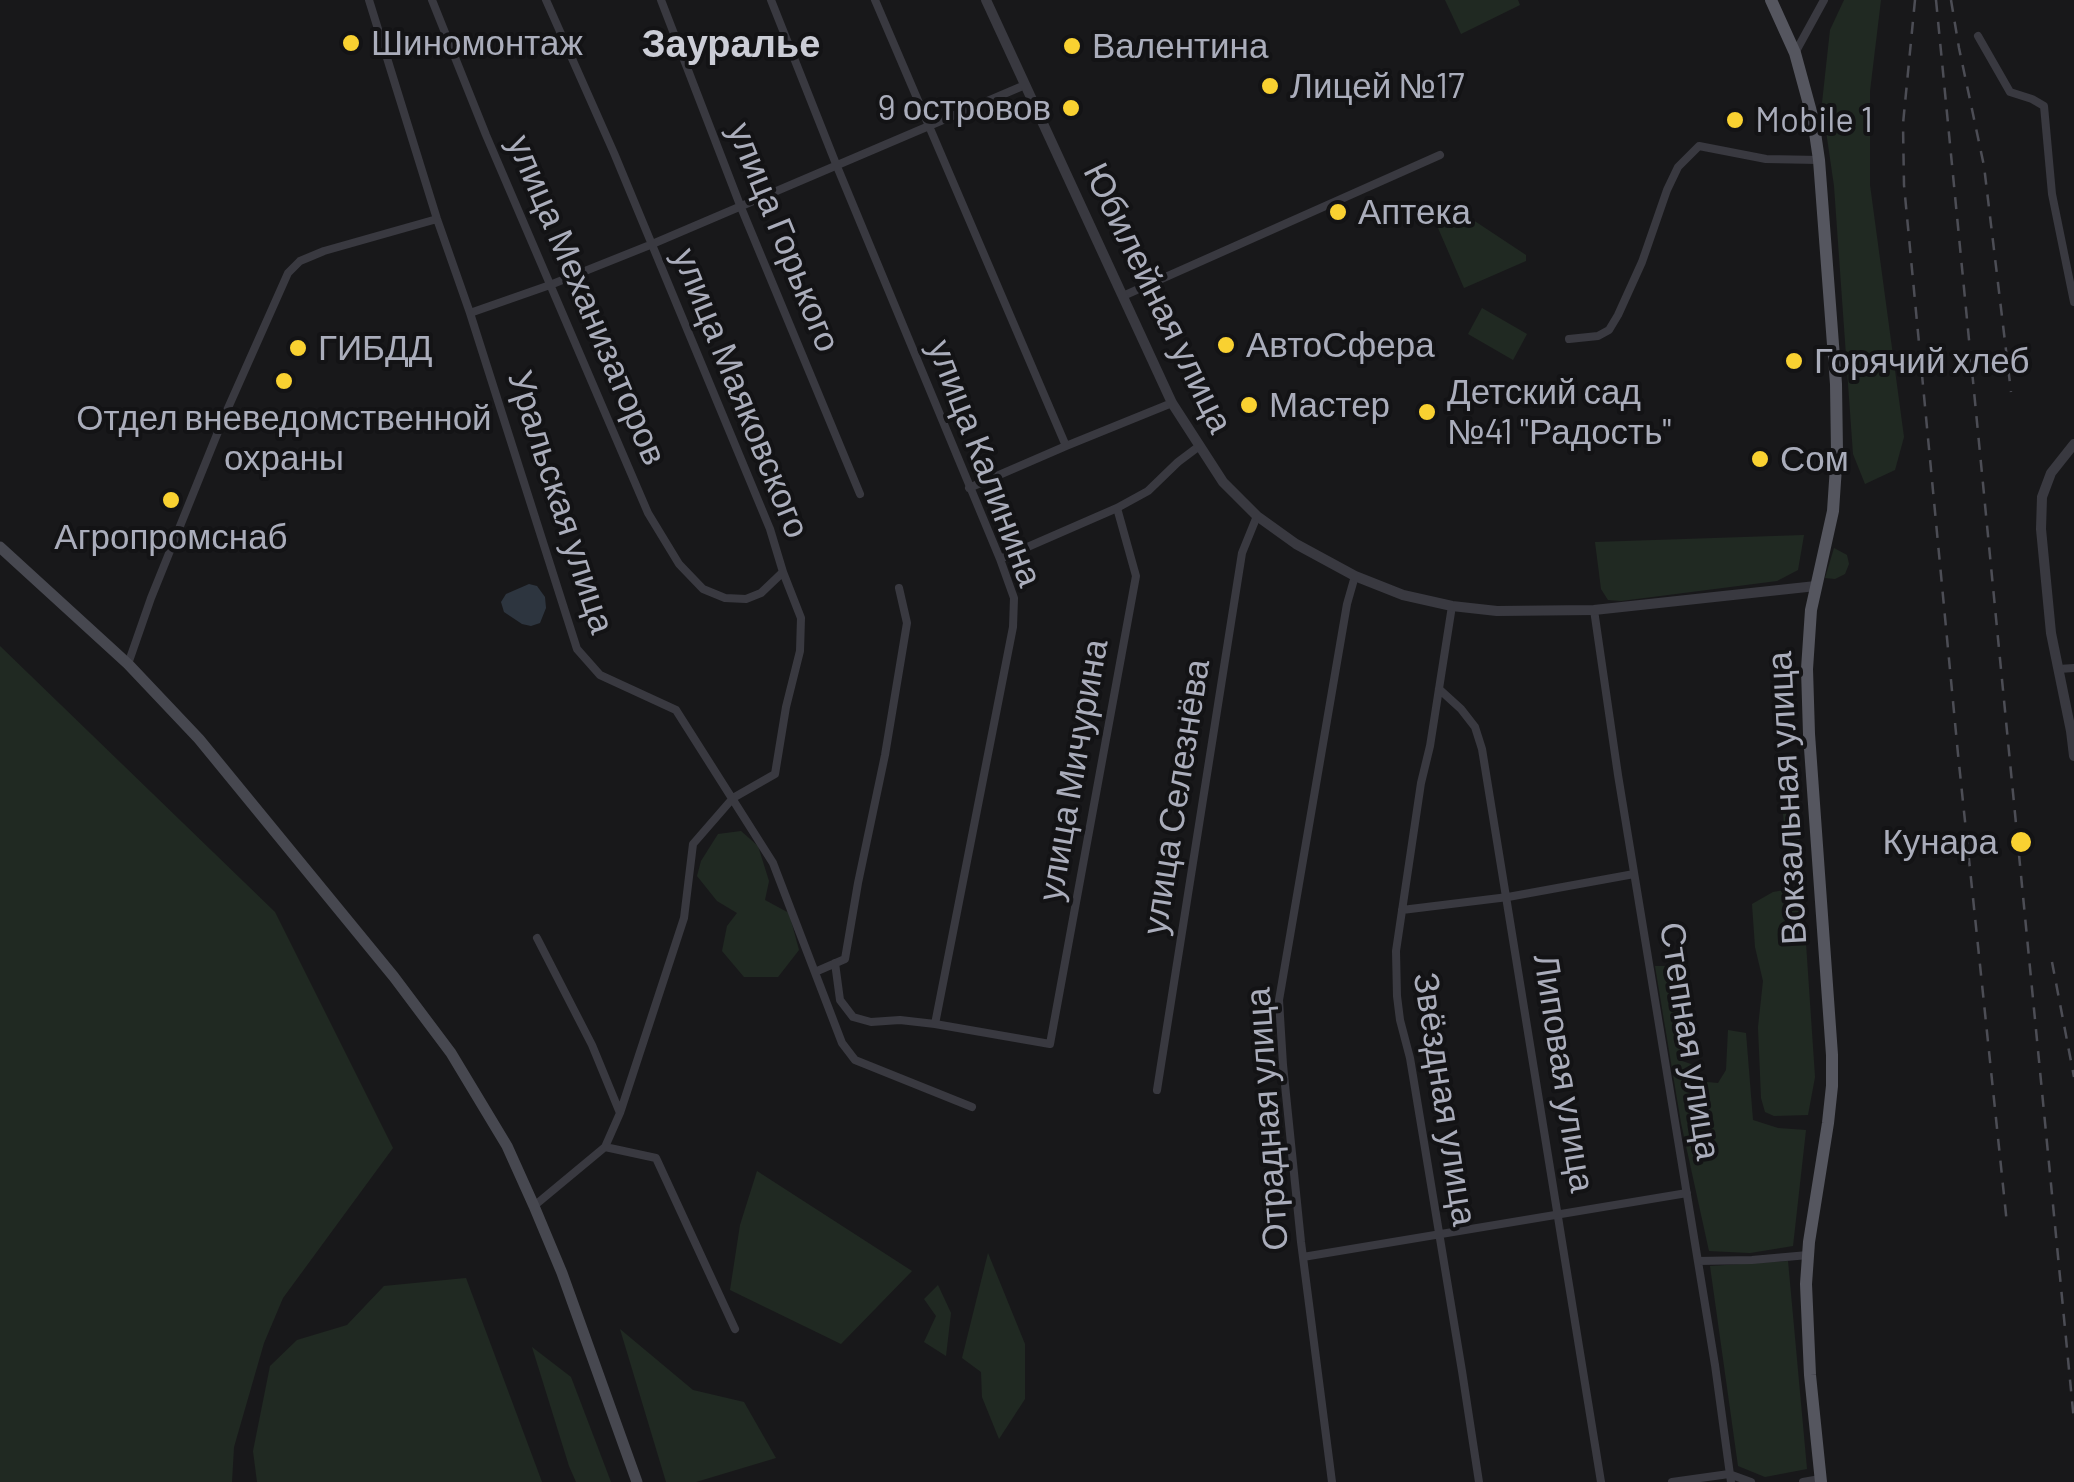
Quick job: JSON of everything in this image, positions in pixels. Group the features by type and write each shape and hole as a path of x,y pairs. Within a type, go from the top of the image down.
{"main road":[{"name":"Вокзальная улица","path":"1772,0 1795,53 1813,119 1836,384 1833,510 1808,640 1809,734 1832,1055 1832,1086 1808,1254 1806,1319 1820,1480"},
{"path":"0,546 128,664 199,739 422,1013 507,1146 562,1273 637,1482"}],"street":[{"name":"Уральская улица","path":"369,0 578,649 600,675 676,710 774,862 842,1043 855,1060 972,1107"},
{"name":"улица Механизаторов","path":"432,0 648,513 679,564 703,589 724,598 746,600 761,593 783,572"},
{"name":"улица Маяковского","path":"546,0 614,152 770,529 801,618 800,651 775,774 734,798 693,844 684,918 605,1148"},
{"name":"улица Горького","path":"661,0 740,205 860,494"},
{"name":"улица Калинина","path":"771,0 1014,598 1013,628 935,1024"},
{"path":"875,0 1066,446"},
{"name":"Юбилейная улица","path":"986,0 1172,403 1223,482 1258,516 1296,544 1355,576 1403,594 1452,606 1497,611 1594,610 1816,586"},
{"path":"1795,53 1824,0"},
{"path":"1978,36 2010,92 2044,106 2052,194 2074,302"},
{"path":"470,313 650,245 1025,85"},
{"path":"1569,339 1598,336 1609,330 1642,262 1667,190 1685,158 1699,146 1766,158 1819,160"},
{"path":"1123,296 1440,156"},
{"path":"128,664 224,417 288,273 300,262 324,251 438,219"},
{"path":"969,488 1172,403"},
{"path":"2074,444 2051,474 2042,497 2041,529 2051,632 2074,756"},
{"path":"1000,559 1148,491 1198,447"},
{"name":"улица Мичурина","path":"935,1024 1050,1044 1136,576 1117,508"},
{"name":"улица Селезнёва","path":"1157,1090 1242,553 1258,516"},
{"name":"Отрадная улица","path":"1332,1482 1303,1256 1279,1000 1355,576"},
{"path":"815,972 845,959 907,623 899,588"},
{"name":"Звёздная улица","path":"1452,606 1396,951 1396,996 1410,1058 1478,1482"},
{"name":"Степная улица","path":"1594,610 1730,1478"},
{"path":"2059,669 2074,668"},
{"name":"Липовая улица","path":"1439,689 1475,727 1482,749 1601,1482"},
{"path":"1402,910 1508,897 1634,874"},
{"path":"537,938 592,1045 620,1113"},
{"path":"835,963 840,1000 852,1017 872,1022 935,1024"},
{"path":"534,1206 605,1148 656,1158 734,1329"},
{"path":"1303,1256 1687,1194"},
{"path":"1698,1261 1808,1254"},
{"path":"1672,1482 1730,1478 1751,1482"},
{"path":"1803,1482 1820,1480"}],"shaded area":[{"path":"1445,0 1518,0 1520,5 1461,34"},
{"path":"1844,0 1881,0 1870,91 1870,185 1904,437 1895,470 1865,484 1853,454 1834,186 1822,103 1830,30"},
{"path":"1461,212 1526,255 1526,261 1464,288 1435,221"},
{"path":"1482,308 1527,334 1513,360 1468,334"},
{"path":"1804,535 1798,570 1777,581 1621,601 1608,600 1601,589 1595,542"},
{"path":"1834,548 1847,555 1849,564 1845,574 1825,578"},
{"path":"529,584 537,586 545,597 546,608 540,623 531,626 504,612 501,602 506,594"},
{"path":"0,646 275,912 393,1148 283,1298 264,1343 234,1447 232,1482 0,1482"},
{"path":"1794,782 1798,860 1787,854 1782,803 1787,787"},
{"path":"741,831 758,846 769,881 765,900 789,913 799,950 778,977 744,977 722,951 727,926 737,913 717,901 697,876 701,861 718,834"},
{"path":"1796,888 1803,899 1815,1077 1808,1115 1774,1116 1765,1112 1761,1098 1758,1027 1763,981 1755,947 1752,904 1773,892"},
{"path":"1655,966 1673,966 1682,1061 1694,1065 1696,1081 1718,1083 1726,1070 1728,1030 1746,1033 1753,1120 1778,1128 1806,1130 1793,1246 1750,1253 1709,1251 1681,1123"},
{"path":"757,1171 912,1271 841,1344 730,1290 740,1225"},
{"path":"988,1253 1025,1344 1025,1399 999,1439 982,1397 981,1372 962,1358"},
{"path":"1788,1261 1807,1469 1765,1477 1738,1466 1710,1266"},
{"path":"466,1278 542,1482 257,1482 253,1451 270,1366 297,1340 347,1325 384,1286"},
{"path":"938,1285 951,1313 946,1356 924,1342 936,1316 924,1299"},
{"path":"620,1329 693,1390 744,1402 776,1458 696,1482 666,1482"},
{"path":"532,1347 571,1377 611,1482 576,1482"}],"railway":[{"path":"1915,0 1903,124 1904,185 2007,1224"},
{"path":"1936,0 2074,1421"},
{"path":"1951,0 1984,166 2011,392"},
{"path":"2052,962 2074,1077"}],"place":[{"name":"Шиномонтаж","path":"351,43"},
{"name":"Валентина","path":"1072,46"},
{"name":"Лицей №17","path":"1270,86"},
{"name":"9 островов","path":"1071,108"},
{"name":"Mobile 1","path":"1735,120"},
{"name":"Аптека","path":"1338,212"},
{"name":"АвтоСфера","path":"1226,345"},
{"name":"ГИБДД","path":"298,348"},
{"name":"Горячий хлеб","path":"1794,361"},
{"name":"Отдел вневедомственной охраны","path":"284,381"},
{"name":"Мастер","path":"1249,405"},
{"name":"Детский сад №41 \"Радость\"","path":"1427,412"},
{"name":"Сом","path":"1760,459"},
{"name":"Агропромснаб","path":"171,500"},
{"name":"Кунара","path":"2021,842"}],"district":[{"name":"Зауралье","path":"731,44"}]}
